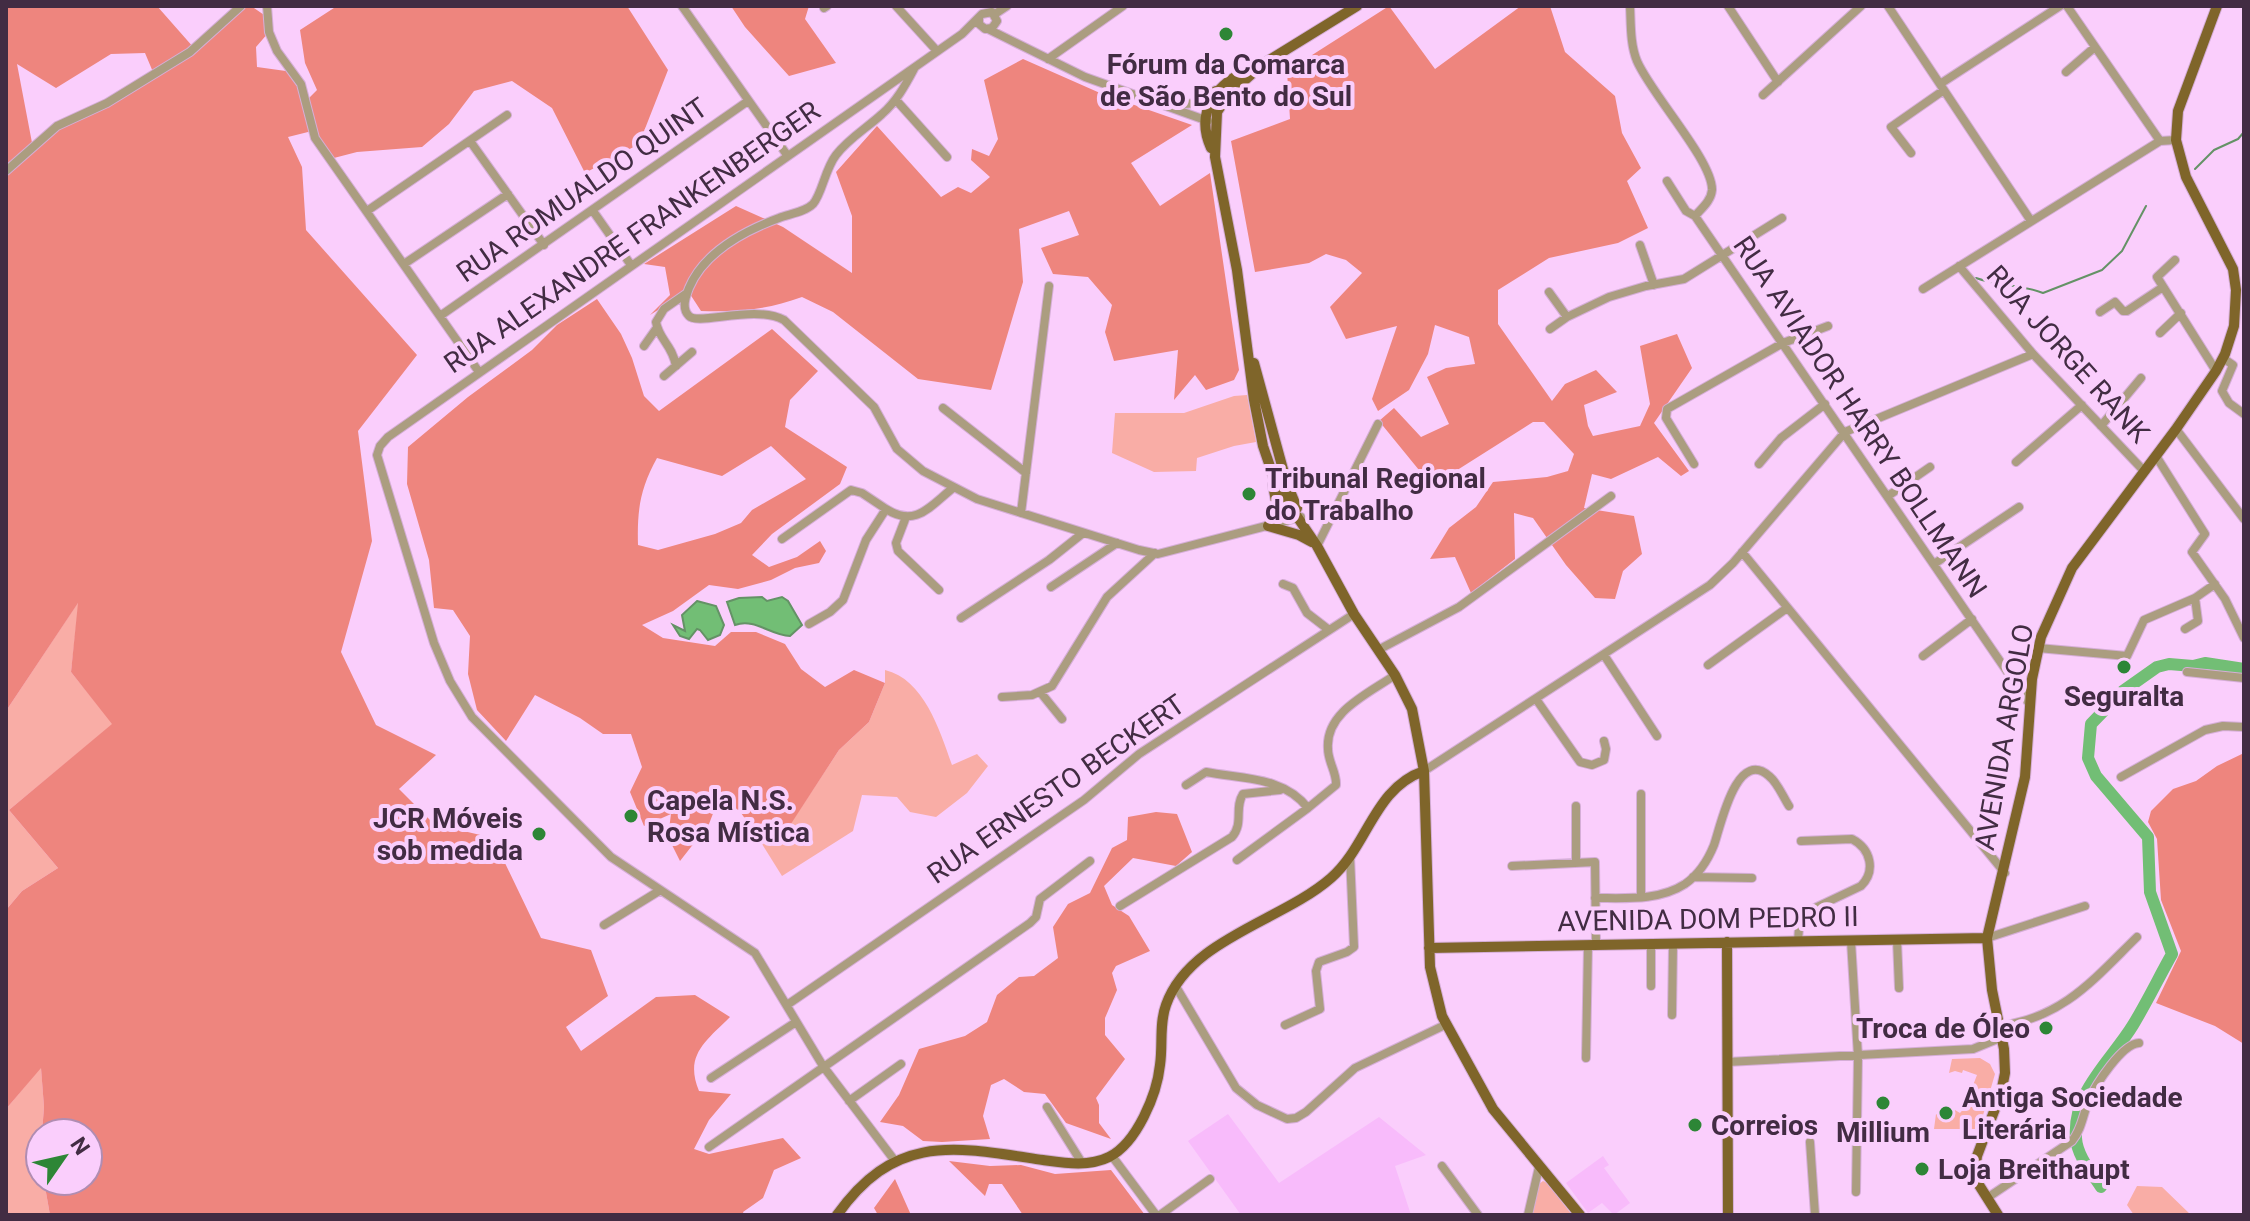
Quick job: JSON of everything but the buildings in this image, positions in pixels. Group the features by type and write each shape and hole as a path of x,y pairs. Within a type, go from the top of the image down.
{"main road":[{"path":"1196,103 1357,6"},
{"path":"2176,140 2178,111 2217,6"},
{"path":"1212,113 1263,64"},
{"path":"1217,90 1212,113 1215,157 1247,334 1254,400 1278,512 1268,526 1299,535 1317,546"},
{"name":"AVENIDA ARGOLO","path":"1998,1215 1977,1180 1975,1165 2003,1083 2004,1049 1992,990 1987,938 2005,873 2025,777 2032,679 2038,648 2050,613 2072,568 2216,371 2234,326 2235,277 2186,177 2176,140"},
{"path":"1247,334 1287,484 1301,521"},
{"path":"1269,465 1277,487 1317,546 1354,614 1395,675 1412,709 1424,771 1429,948 1434,988 1447,1024 1493,1109 1580,1215"},
{"path":"837,1215 863,1186 895,1161 917,1153 958,1150 1082,1163 1112,1156 1134,1132 1154,1092 1160,1066 1163,1012 1175,985 1196,961 1325,883 1340,870 1392,789 1406,778 1424,771"},
{"name":"AVENIDA DOM PEDRO II","path":"1429,948 1987,938"},
{"path":"1727,942 1728,1215"}],"street":[{"path":"6,171 57,126 107,103 190,52 241,6"},
{"path":"267,6 269,32 277,51 301,84 312,130 479,372"},
{"path":"682,6 787,155"},
{"path":"896,6 937,51"},
{"path":"985,28 995,14 1007,6"},
{"path":"1048,59 1123,6"},
{"path":"1630,6 1632,43 1638,63 1701,160 1711,181 1711,197 1695,216"},
{"path":"1728,6 1778,82"},
{"path":"1763,95 1861,6"},
{"path":"1888,6 2031,221"},
{"path":"1911,153 1891,127 1942,87 2060,6"},
{"path":"2067,6 2160,141"},
{"path":"962,34 981,13 989,12 995,14 1015,41"},
{"path":"981,13 985,28"},
{"path":"962,34 985,28 1102,84 1193,117 1212,113"},
{"name":"RUA ALEXANDRE FRANKENBERGER","path":"659,891 602,850 488,736 463,705 450,681 426,618 377,462 378,450 388,437 479,372 962,34"},
{"path":"2066,72 2095,47"},
{"path":"916,65 896,100 839,151 826,170 817,198 810,206 771,221 715,253 699,268 688,292 686,312 695,320 756,312 784,320 874,407 903,456 953,488 977,499 1155,553 1168,553 1268,526 1301,521"},
{"path":"896,100 947,157"},
{"name":"RUA ROMUALDO QUINT","path":"440,316 748,101"},
{"path":"1164,106 1196,103 1212,113"},
{"path":"1193,117 1196,103"},
{"path":"367,211 507,115"},
{"path":"1923,289 2160,141 2176,140"},
{"path":"470,141 544,245"},
{"name":"RUA AVIADOR HARRY BOLLMANN","path":"1667,181 1686,211 1695,216 1845,432 2030,705"},
{"path":"404,264 508,194"},
{"path":"593,211 631,265"},
{"path":"1550,329 1567,317 1609,297 1684,279 1782,218"},
{"path":"1640,245 1654,285"},
{"path":"2175,260 2157,277 2216,371"},
{"name":"RUA JORGE RANK","path":"1959,266 2033,354 2144,471"},
{"path":"1021,513 1049,286"},
{"path":"2100,312 2115,302 2127,311 2163,287"},
{"path":"644,346 656,329 657,318 664,309 688,292"},
{"path":"1549,292 1567,317"},
{"path":"2160,333 2181,313"},
{"path":"1694,464 1666,418 1667,409 1783,343 1828,326"},
{"path":"656,329 673,351 676,366"},
{"path":"664,376 692,352"},
{"path":"1424,771 1700,593 1742,552 1845,432 2033,354"},
{"path":"2224,356 2233,365 2224,385 2224,397 2244,414"},
{"path":"2101,426 2141,378"},
{"path":"1759,464 1781,438 1825,404"},
{"path":"2016,462 2082,405"},
{"path":"943,408 1026,473"},
{"path":"1317,546 1378,424"},
{"path":"2176,429 2244,519"},
{"path":"2156,456 2205,534 2192,552 2215,584 2244,638"},
{"path":"1888,496 1930,467"},
{"path":"782,539 851,490 906,517 921,513 953,488"},
{"path":"1378,650 1459,607 1611,496"},
{"path":"1934,564 2019,507"},
{"path":"809,624 843,600 866,540 886,509"},
{"path":"906,517 896,543 898,551 939,590"},
{"path":"961,618 1049,560 1083,533"},
{"path":"1051,587 1117,543"},
{"path":"1742,552 2005,873"},
{"path":"1002,697 1041,693 1057,682 1085,628 1111,592 1155,553"},
{"path":"1283,584 1293,588 1310,617 1329,630"},
{"path":"2038,648 2127,656 2144,620 2195,598 2215,584"},
{"path":"2185,629 2198,621 2195,598"},
{"path":"1708,665 1787,608"},
{"name":"RUA ERNESTO BECKERT","path":"787,1005 1084,800 1139,754 1354,614"},
{"path":"1923,656 1972,619"},
{"path":"1604,655 1657,736"},
{"path":"2187,672 2244,678"},
{"path":"1237,860 1336,785 1328,753 1332,723 1395,675"},
{"path":"2014,682 2032,679"},
{"path":"1041,693 1062,719"},
{"path":"1536,699 1580,762 1592,765 1604,760 1604,741"},
{"path":"2121,777 2205,730 2244,727"},
{"path":"1595,898 1666,893 1693,877 1713,847 1731,791 1742,778 1756,771 1773,780 1789,806"},
{"path":"1186,785 1206,772 1255,779 1288,790 1308,808"},
{"path":"1120,906 1232,837 1240,823 1240,798 1245,792 1288,790"},
{"path":"1641,794 1641,897"},
{"path":"1576,806 1576,862"},
{"path":"1798,941 1800,915 1861,886 1870,868 1865,851 1852,839 1801,841"},
{"path":"1285,1025 1320,1009 1316,971 1319,962 1354,947 1350,855"},
{"path":"709,1147 1030,923 1036,917 1040,899 1090,861"},
{"path":"1512,866 1595,862 1586,1058"},
{"path":"1693,877 1752,878"},
{"path":"604,925 659,891 750,949 765,967 823,1066 895,1161"},
{"path":"1987,938 2085,906"},
{"path":"1727,1062 1973,1049 1995,1040 2000,1030 2067,1003 2137,937"},
{"path":"1897,940 1899,988"},
{"path":"1851,941 1858,1056 1856,1192"},
{"path":"1651,944 1651,986"},
{"path":"1672,1015 1673,944"},
{"path":"1175,985 1236,1088 1257,1105 1287,1119 1306,1112 1355,1068 1447,1024"},
{"path":"711,1078 796,1022"},
{"path":"1987,1198 2074,1138 2095,1089 2125,1049 2139,1043"},
{"path":"849,1101 901,1064"},
{"path":"1047,1107 1082,1163"},
{"path":"1810,1142 1815,1215"},
{"path":"1112,1156 1158,1215 1210,1179"},
{"path":"1442,1166 1478,1215"},
{"path":"1528,1215 1539,1167"}],"shaded area":[{"path":"6,6 157,6 194,48 240,6 254,8 267,17 269,32 256,47 257,67 293,72 307,100 317,90 305,63 300,30 337,6 627,6 668,70 639,144 585,173 552,108 512,81 474,91 449,124 422,147 357,152 330,159 312,131 288,137 302,167 306,230 417,355 358,431 372,541 341,652 376,725 436,755 399,789 434,824 493,838 541,938 591,950 608,996 566,1027 581,1051 656,997 695,995 730,1017 706,1041 696,1058 694,1068 699,1091 731,1094 709,1120 694,1149 709,1154 783,1138 801,1158 774,1170 763,1198 743,1212 744,1215 50,1215 47,1197 104,1197 104,1117 43,1117 41,1068 6,1109 6,910 22,891 58,868 9,810 112,724 71,672 78,603 6,711","holes":["145,53 153,72 107,103 47,134 33,148 17,64 56,88 111,54"]},
{"path":"731,6 809,6 805,19 836,63 789,76 745,27"},
{"path":"1389,6 1435,69 1521,6 1550,6 1565,52 1615,96 1622,133 1641,168 1627,181 1648,228 1618,243 1549,258 1498,290 1498,324 1552,401 1565,384 1596,370 1617,392 1584,405 1593,436 1640,426 1650,404 1640,346 1677,334 1692,368 1654,423 1689,471 1681,476 1658,457 1611,479 1592,474 1584,508 1634,516 1642,554 1623,571 1615,599 1595,598 1566,565 1533,518 1514,513 1515,559 1471,593 1455,557 1430,559 1449,528 1476,507 1493,482 1547,477 1568,471 1574,454 1544,422 1533,422 1432,486 1379,421 1394,408 1421,437 1449,424 1427,377 1446,368 1475,364 1469,337 1435,325 1428,354 1409,390 1378,411 1372,399 1397,326 1346,339 1330,307 1362,273 1346,260 1326,254 1309,263 1255,272 1231,141 1290,119 1287,71"},
{"path":"1023,59 1100,93 1192,125 1131,163 1160,206 1210,173 1239,370 1234,380 1206,390 1195,375 1174,400 1178,350 1114,361 1105,332 1112,305 1088,277 1053,274 1041,248 1079,235 1069,211 1019,229 1023,282 991,390 918,379 833,312 802,297 752,309 701,311 688,291 650,315 670,295 665,267 644,264 736,206 783,227 852,273 852,216 836,172 877,126 941,197 958,187 971,193 990,177 971,160 972,149 989,156 998,139 984,80"},
{"path":"597,299 621,334 644,396 659,411 772,329 818,371 790,400 785,427 847,467 840,484 772,534 752,555 769,567 797,557 820,541 826,551 819,563 795,568 771,580 738,589 709,585 673,611 642,625 663,638 715,646 731,632 756,632 785,644 801,669 825,687 854,670 885,683 869,722 839,750 787,830 757,836 739,810 717,803 709,824 680,861 668,837 671,814 644,826 630,792 642,767 631,734 603,734 580,718 535,695 506,741 477,710 468,674 470,636 453,610 434,608 429,560 407,484 408,447 468,397 532,350 557,325","holes":["771,446 806,479 752,510 741,523 715,534 658,550 638,545 641,500 657,458 722,476"]},
{"path":"1247,395 1256,442 1197,458 1196,471 1154,472 1112,453 1115,413 1184,413 1234,396"},
{"path":"762,597 767,601 782,597 788,601 802,625 790,636 756,625 735,625 727,602"},
{"path":"79,601 71,672 113,724 9,810 58,868 22,891 6,910 6,711"},
{"path":"697,601 716,606 724,625 720,635 708,640 697,629 689,639 680,636 673,625 685,631 682,615"},
{"path":"885,670 899,675 920,695 936,722 952,765 977,754 988,766 967,793 936,817 910,812 897,797 862,795 853,831 782,876 757,836 787,829 839,750 869,722 885,683"},
{"path":"2244,753 2244,1044 2215,1026 2156,1003 2181,951 2161,900 2157,839 2148,822 2151,811 2173,789 2196,781"},
{"path":"1156,812 1177,814 1192,852 1176,866 1133,858 1104,886 1112,905 1129,916 1150,951 1116,966 1112,973 1117,990 1105,1018 1105,1035 1125,1059 1096,1098 1099,1123 1111,1139 1066,1123 1045,1094 1024,1092 1004,1079 991,1085 983,1116 990,1139 923,1141 903,1126 880,1122 899,1095 919,1049 965,1036 987,1022 997,995 1019,977 1034,976 1058,958 1053,927 1068,904 1090,893 1112,848 1127,840 1128,817"},
{"path":"1980,1058 1990,1064 1995,1074 1979,1129 1934,1129 1936,1114 1948,1121 1955,1110 1960,1113 1976,1095 1970,1093 1977,1075 1963,1070 1962,1073 1949,1073 1952,1059"},
{"path":"41,1067 43,1117 24,1117 24,1197 47,1197 50,1215 6,1215 6,1109"},
{"path":"1228,1114 1279,1183 1379,1117 1426,1155 1395,1166 1411,1215 1241,1215 1188,1141"},
{"path":"1603,1156 1609,1165 1604,1168 1630,1203 1614,1215 1602,1203 1588,1213 1566,1183"},
{"path":"949,1161 990,1166 1021,1165 1055,1174 1111,1170 1145,1215 1023,1215 1002,1184 989,1184 985,1196"},
{"path":"895,1179 911,1215 878,1215 874,1208"},
{"path":"1543,1181 1572,1215 1531,1215 1539,1184"},
{"path":"2137,1186 2162,1187 2191,1215 2134,1215 2127,1205"}],"waterway":[{"path":"2195,169 2214,150 2238,139 2244,132"},
{"path":"1976,278 2043,293 2102,270 2122,251 2146,206"},
{"path":"2101,1187 2077,1145 2076,1121 2080,1106 2095,1078 2133,1025 2172,954 2150,892 2148,837 2096,776 2088,758 2091,724 2123,691 2157,667 2205,663 2244,669"}],"place":[{"name":"Fórum da Comarca de São Bento do Sul","path":"1226,34"},
{"name":"Tribunal Regional do Trabalho","path":"1249,494"},
{"name":"Seguralta","path":"2124,667"},
{"name":"Capela N.S. Rosa Mística","path":"631,816"},
{"name":"JCR Móveis sob medida","path":"539,834"},
{"name":"Troca de Óleo","path":"2046,1028"},
{"name":"Millium","path":"1883,1103"},
{"name":"Antiga Sociedade Literária","path":"1946,1113"},
{"name":"Correios","path":"1695,1125"},
{"name":"Loja Breithaupt","path":"1922,1169"}]}
